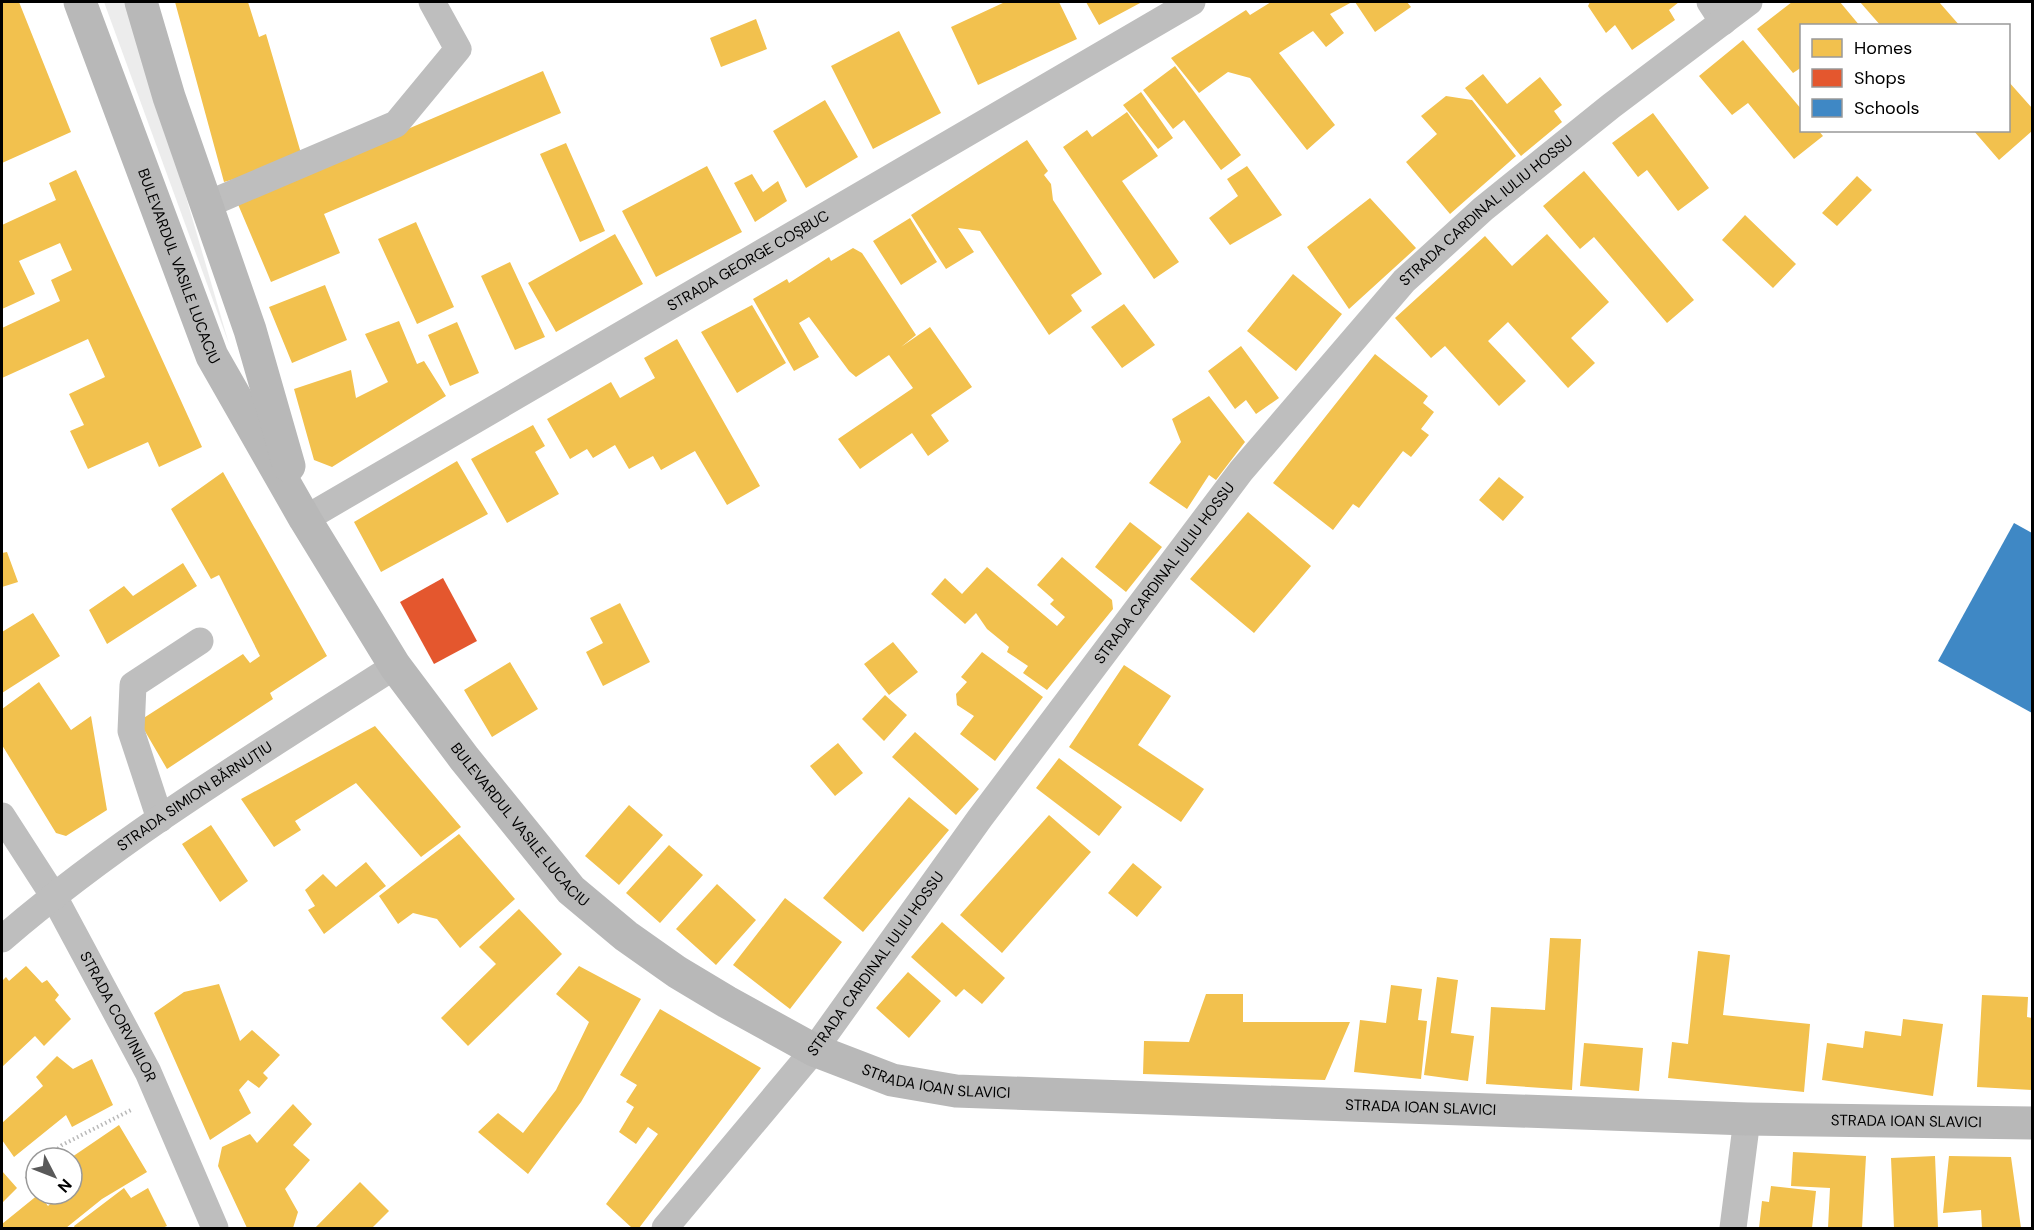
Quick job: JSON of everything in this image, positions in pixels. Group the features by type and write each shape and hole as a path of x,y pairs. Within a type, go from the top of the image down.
{"main road":[{"name":"BULEVARDUL VASILE LUCACIU","path":"80,2 212,356 305,519 395,666 464,758 571,890 626,936 677,972 814,1050"},
{"name":"BULEVARDUL VASILE LUCACIU","path":"141,2 169,97 250,330 305,519"},
{"name":"STRADA IOAN SLAVICI","path":"814,1050 892,1080 956,1091 1748,1119 2032,1123"}],"street":[{"path":"206,205 396,124 458,49 432,2"},
{"name":"STRADA GEORGE COȘBUC","path":"305,519 1192,2"},
{"name":"STRADA CARDINAL IULIU HOSSU","path":"665,1228 814,1050 980,818 1241,471 1404,281 1483,209 1611,106 1717,12 1749,2"},
{"path":"160,819 131,731 133,685 200,641"},
{"name":"STRADA SIMION BĂRNUȚIU","path":"2,939 53,895 130,838 395,666"},
{"name":"STRADA CORVINILOR","path":"2,816 53,895 148,1072 215,1228"},
{"path":"1733,1228 1748,1119"}],"path":[{"path":"61,1146 158,1097"}],"shaded area":[{"path":"104,2 129,2 229,344"}],"building: Homes":[{"path":"2,2 19,2 71,132 2,163"},
{"path":"175,2 248,2 259,37 266,34 303,160 224,182"},
{"path":"1005,2 1059,2 1077,39 978,85 951,27"},
{"path":"1086,2 1142,2 1099,25"},
{"path":"1271,2 1352,2 1330,14 1344,33 1326,47 1313,31 1279,53 1335,125 1307,150 1250,78 1228,72 1199,93 1171,58 1246,10 1250,15"},
{"path":"1355,2 1407,2 1411,7 1375,32"},
{"path":"1590,2 1679,2 1669,10 1675,20 1632,50 1615,25 1606,33 1588,6"},
{"path":"1792,2 1840,2 1858,24 1800,24 1800,68 1793,73 1757,29"},
{"path":"1860,2 1939,2 1958,24 1879,24"},
{"path":"756,19 767,49 721,67 710,38"},
{"path":"899,31 941,113 873,149 831,66"},
{"path":"1743,40 1800,108 1800,132 1820,132 1823,136 1794,159 1748,103 1732,115 1699,76"},
{"path":"1175,66 1241,155 1221,170 1184,120 1173,129 1143,90"},
{"path":"543,71 561,113 324,214 340,253 271,282 237,202"},
{"path":"1483,74 1507,104 1540,77 1562,105 1554,111 1562,122 1521,156 1465,88"},
{"path":"2010,83 2032,108 2032,131 1999,160 1975,132 2010,132"},
{"path":"1141,92 1173,138 1158,149 1123,105"},
{"path":"1446,96 1472,100 1516,156 1450,214 1406,162 1437,134 1421,116"},
{"path":"825,100 858,157 806,188 773,131"},
{"path":"1127,112 1158,156 1122,181 1179,262 1154,279 1063,147 1087,130 1092,137"},
{"path":"1653,113 1709,188 1678,211 1647,170 1638,177 1612,143"},
{"path":"1027,140 1048,171 1044,175 1051,184 1053,200 1102,274 1071,295 1082,311 1049,335 980,231 958,228 974,252 946,269 911,215"},
{"path":"566,143 605,231 580,242 540,154"},
{"path":"707,166 742,232 656,277 622,211"},
{"path":"1247,166 1282,215 1230,245 1209,218 1238,196 1227,179"},
{"path":"76,170 202,447 159,467 148,442 88,469 70,431 84,425 69,394 105,377 88,339 2,378 2,328 60,301 51,280 72,270 60,243 19,261 35,294 2,309 2,225 56,200 49,183"},
{"path":"1584,171 1694,300 1667,323 1594,237 1580,249 1543,206"},
{"path":"752,174 763,192 778,181 787,201 755,222 734,183"},
{"path":"1857,176 1872,190 1837,226 1822,213"},
{"path":"1370,198 1416,248 1349,309 1307,247"},
{"path":"1745,215 1796,264 1773,288 1722,240"},
{"path":"910,218 937,262 901,285 873,241"},
{"path":"416,222 454,307 417,324 378,239"},
{"path":"615,234 643,284 556,332 528,283"},
{"path":"1547,234 1609,302 1571,338 1595,363 1568,388 1508,322 1488,341 1526,381 1499,406 1445,346 1431,358 1395,318 1485,236 1512,266"},
{"path":"853,248 862,253 916,335 901,347 930,327 972,387 931,415 949,441 928,456 912,433 860,469 838,439 913,388 889,355 856,377 849,371 809,317 799,323 819,357 794,371 753,299 787,279 789,283 829,257 831,261"},
{"path":"510,262 545,337 515,350 481,276"},
{"path":"1293,274 1342,314 1296,371 1247,331"},
{"path":"325,285 347,340 292,363 269,307"},
{"path":"1124,304 1155,345 1122,368 1091,327"},
{"path":"752,305 786,363 737,393 701,332"},
{"path":"399,321 417,364 424,361 446,396 332,467 314,460 294,389 351,370 356,398 388,382 365,334"},
{"path":"457,322 479,373 450,386 428,335"},
{"path":"677,339 760,486 727,505 695,451 661,470 653,456 629,469 615,445 593,458 587,449 570,459 547,419 611,382 620,398 655,378 644,358"},
{"path":"1241,346 1279,398 1256,414 1246,400 1235,409 1208,371"},
{"path":"1375,354 1428,396 1423,403 1434,412 1421,429 1429,435 1411,457 1403,451 1359,508 1353,504 1333,530 1273,483"},
{"path":"1209,396 1245,442 1216,480 1209,475 1187,509 1149,483 1181,442 1172,419"},
{"path":"533,425 545,446 535,452 559,494 507,523 471,459"},
{"path":"457,461 488,514 381,572 354,522"},
{"path":"223,472 327,656 270,693 273,699 167,769 139,721 243,654 250,663 260,656 219,575 211,579 171,509"},
{"path":"1499,477 1524,497 1503,521 1479,500"},
{"path":"1248,512 1311,566 1254,633 1190,579"},
{"path":"1130,522 1162,547 1126,592 1095,567"},
{"path":"7,552 18,582 2,587 2,553"},
{"path":"1062,557 1112,600 1113,609 1047,690 1023,673 1028,666 1007,652 1009,647 987,629 976,613 965,624 931,594 945,578 962,594 987,567 1057,626 1065,617 1050,604 1054,600 1037,585"},
{"path":"183,563 197,586 107,644 89,610 124,586 133,596"},
{"path":"620,603 650,662 603,686 586,652 603,643 590,618"},
{"path":"33,613 60,656 2,693 2,632"},
{"path":"893,642 918,672 889,695 864,664"},
{"path":"982,652 1043,697 995,761 960,734 974,716 957,705 956,694 967,682 961,677"},
{"path":"510,662 538,709 492,737 464,690"},
{"path":"1124,665 1171,696 1138,745 1204,789 1181,822 1069,747"},
{"path":"39,682 71,730 91,716 107,810 66,836 56,833 2,745 2,709"},
{"path":"885,695 907,715 884,741 862,719"},
{"path":"375,726 461,827 421,857 356,783 295,821 301,830 274,847 241,799"},
{"path":"915,732 979,789 956,815 892,757"},
{"path":"838,743 863,773 835,796 810,766"},
{"path":"1059,758 1122,807 1099,836 1036,788"},
{"path":"909,797 949,830 863,932 823,898"},
{"path":"629,805 663,835 619,885 585,856"},
{"path":"1049,815 1091,852 1002,953 960,915"},
{"path":"211,825 248,881 220,902 182,844"},
{"path":"459,834 515,899 460,948 437,919 413,913 398,924 379,896"},
{"path":"669,845 703,875 660,923 626,893"},
{"path":"366,862 386,886 324,934 308,910 315,906 305,890 323,874 336,887"},
{"path":"1133,863 1162,887 1137,917 1108,893"},
{"path":"717,884 756,920 716,965 676,929"},
{"path":"785,898 842,942 790,1009 733,965"},
{"path":"519,909 562,954 468,1046 441,1018 496,964 479,947"},
{"path":"942,922 1005,978 982,1004 964,989 956,997 911,957"},
{"path":"1550,938 1581,939 1572,1090 1486,1084 1491,1007 1545,1010"},
{"path":"1698,951 1730,955 1723,1015 1810,1024 1804,1092 1668,1078 1672,1042 1688,1044"},
{"path":"26,966 42,983 47,980 59,995 55,1000 71,1019 44,1046 35,1036 2,1067 2,981 6,977 9,981"},
{"path":"579,966 641,999 581,1102 528,1174 478,1132 498,1113 523,1133 556,1090 589,1022 556,994"},
{"path":"908,972 941,1001 909,1038 876,1008"},
{"path":"1437,977 1458,980 1451,1033 1474,1036 1468,1081 1424,1075"},
{"path":"219,984 240,1041 252,1030 280,1055 263,1073 268,1078 259,1088 248,1080 239,1090 251,1113 210,1140 154,1013 184,992"},
{"path":"1391,985 1422,989 1418,1020 1427,1021 1421,1079 1354,1072 1360,1020 1386,1023"},
{"path":"1206,994 1243,994 1243,1022 1350,1022 1325,1080 1143,1074 1144,1041 1189,1042"},
{"path":"1982,995 2028,997 2027,1017 2032,1018 2032,1090 1977,1087"},
{"path":"660,1009 761,1068 639,1228 632,1228 606,1204 658,1134 648,1127 636,1144 619,1132 634,1107 626,1102 637,1085 620,1075"},
{"path":"1903,1019 1943,1024 1933,1096 1822,1080 1827,1043 1863,1048 1865,1031 1901,1036"},
{"path":"1584,1043 1643,1048 1639,1091 1580,1086"},
{"path":"57,1056 73,1069 92,1059 113,1105 72,1127 66,1115 28,1146 24,1146 24,1149 14,1157 2,1140 2,1123 43,1086 36,1077"},
{"path":"293,1104 312,1124 293,1145 310,1160 285,1189 298,1212 293,1228 247,1228 218,1166 222,1147 250,1134 257,1143"},
{"path":"119,1125 147,1172 102,1199 66,1228 2,1228 2,1224 24,1206 84,1206 84,1149"},
{"path":"1793,1152 1866,1156 1862,1228 1828,1228 1830,1188 1791,1186"},
{"path":"1935,1156 1938,1228 1894,1228 1891,1158"},
{"path":"1949,1156 2011,1157 2021,1228 1982,1228 1981,1210 1943,1213"},
{"path":"2,1171 17,1188 2,1203"},
{"path":"360,1182 389,1211 372,1228 315,1228"},
{"path":"1771,1186 1816,1191 1812,1228 1759,1228 1762,1201 1769,1202"},
{"path":"124,1188 131,1198 148,1188 167,1226 162,1228 75,1228 74,1226"}],"building: Shops":[{"path":"443,578 477,641 434,664 400,602"}],"building: Schools":[{"path":"2014,523 2032,533 2032,713 1938,661"}]}
